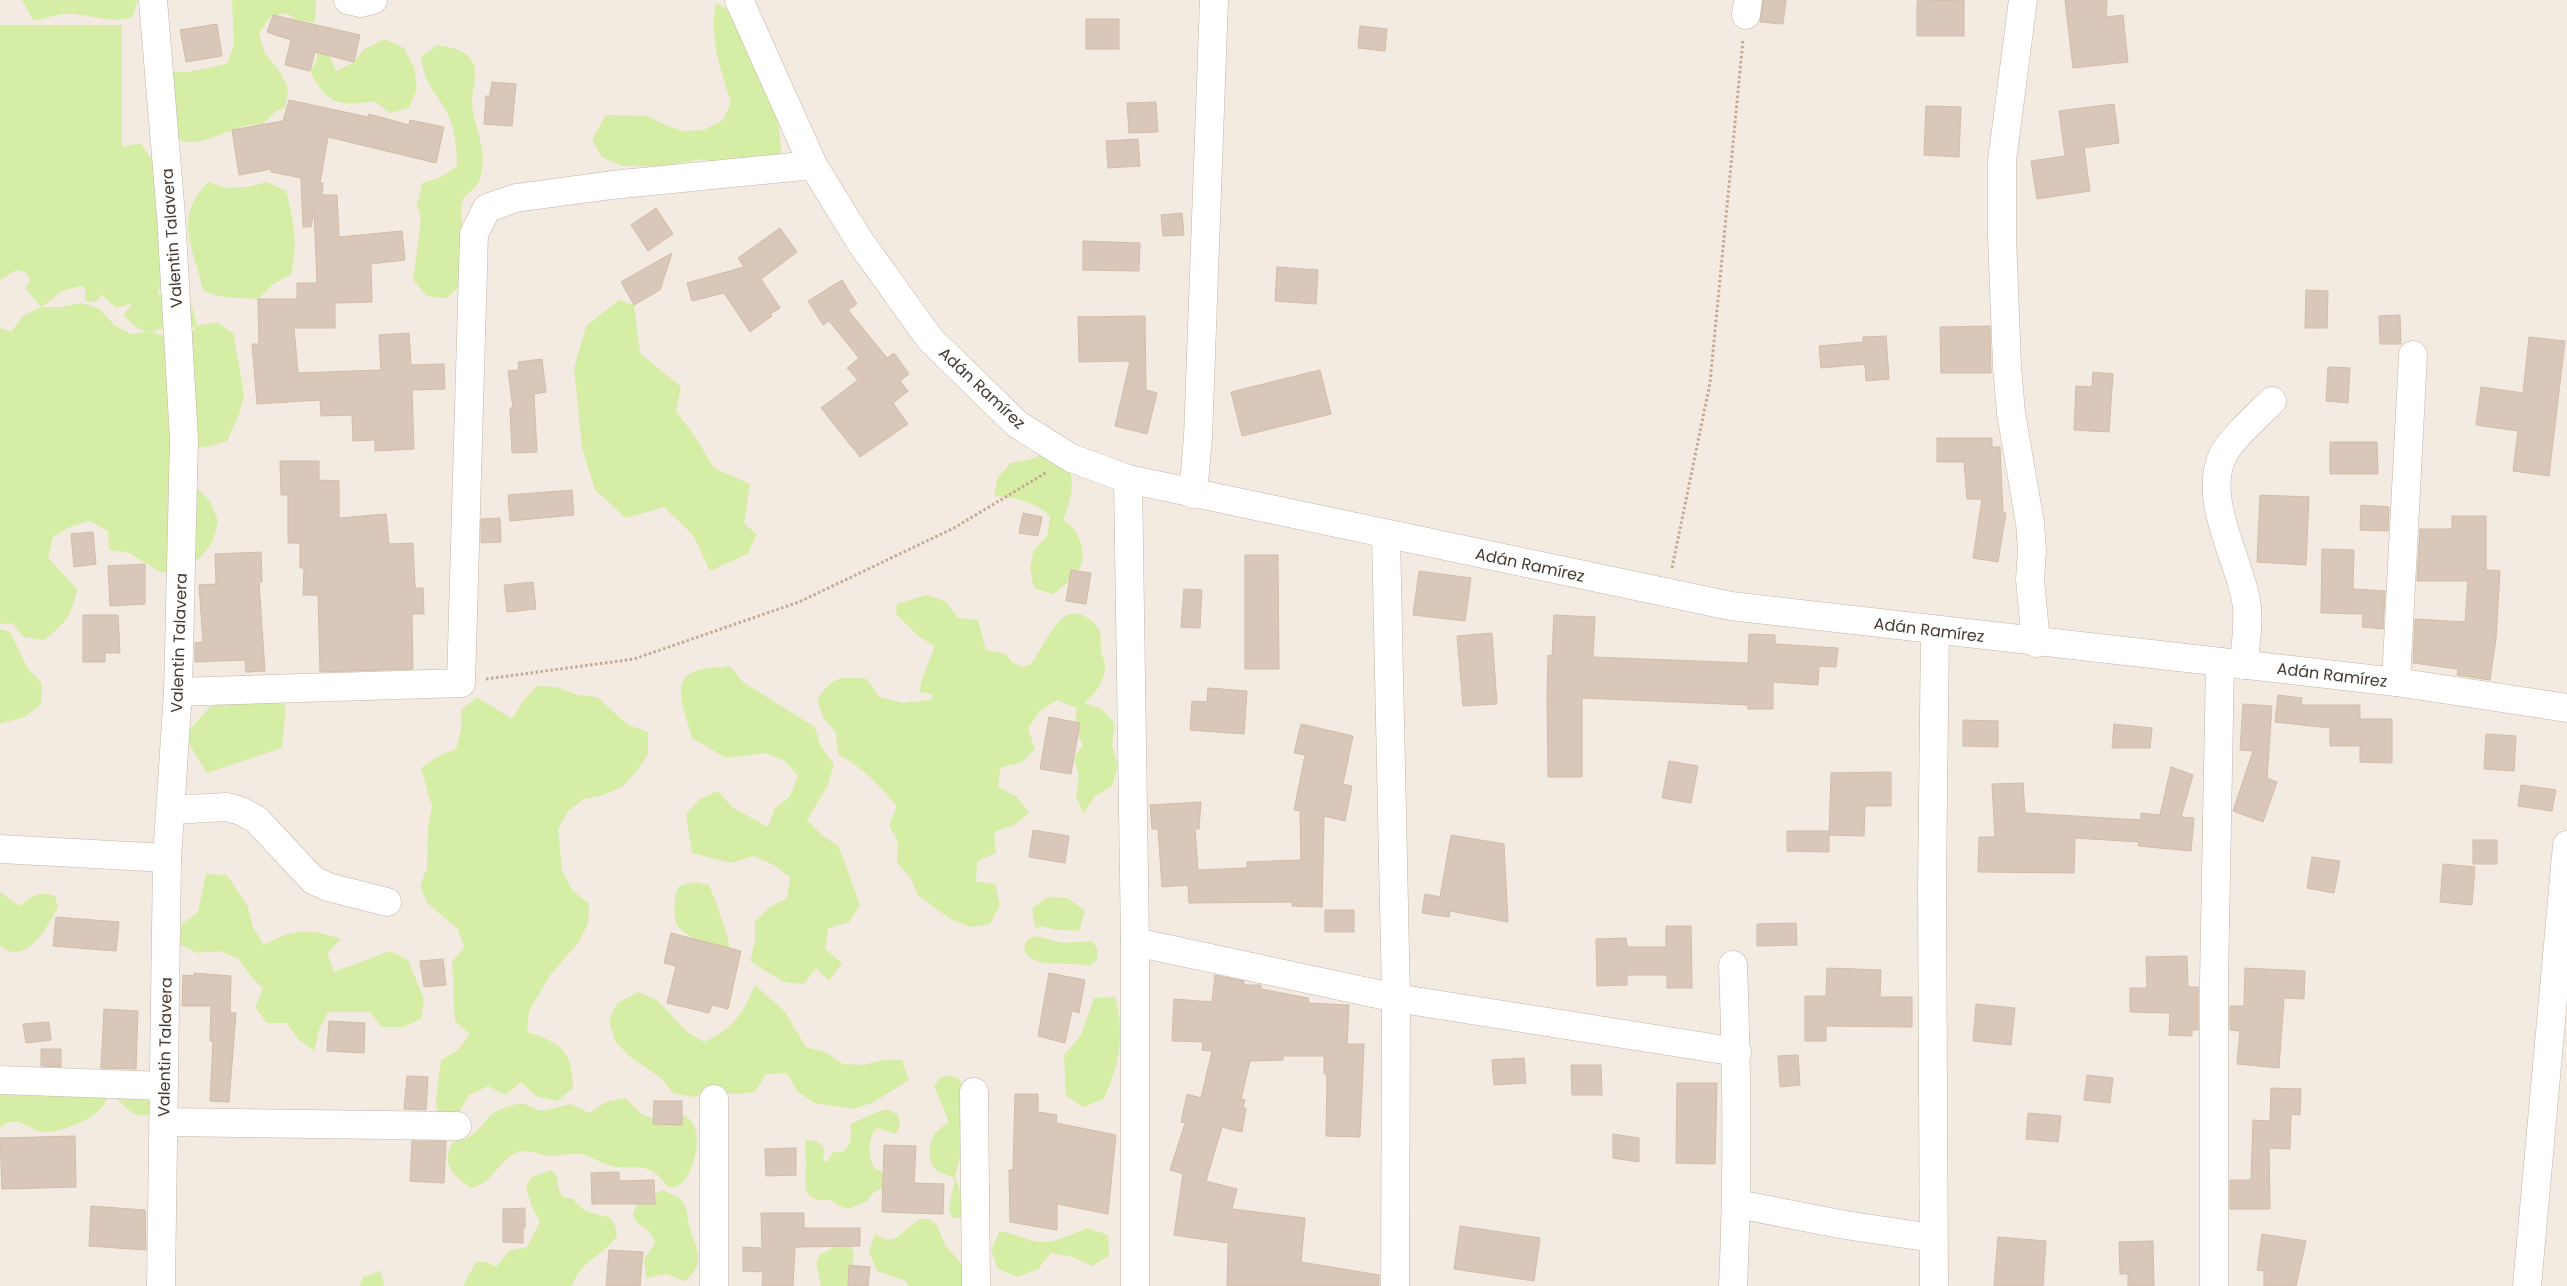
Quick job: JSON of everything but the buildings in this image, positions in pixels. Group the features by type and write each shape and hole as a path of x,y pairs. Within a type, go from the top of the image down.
{"street":[{"name":"Valentin Talavera","path":"153,0 171,216 184,439 178,692 167,858 161,1286"},
{"path":"348,0 361,4 373,0"},
{"name":"Adán Ramírez","path":"739,0 813,165 861,243 930,339 1017,424 1071,458 1128,479 1194,494 1730,606 2036,643 2396,682 2567,708"},
{"path":"1194,494 1198,437 1214,0"},
{"path":"2023,0 2002,161 2002,236 2010,413 2030,523 2032,550 2030,579 2036,643"},
{"path":"178,692 461,683 474,234 487,208 516,198 813,165"},
{"path":"2396,682 2414,354"},
{"path":"2214,1286 2214,981 2232,664 2248,607 2221,521 2218,499 2218,467 2224,453 2272,401"},
{"path":"1128,479 1135,942 1135,1286"},
{"path":"1386,535 1396,998 1395,1286"},
{"path":"1934,1286 1932,1238 1934,1044 1932,876 1935,631"},
{"path":"171,810 227,807 241,811 257,820 313,880 328,887 387,902"},
{"path":"2527,1286 2567,845"},
{"path":"0,849 167,858"},
{"path":"1135,942 1396,998 1737,1052"},
{"path":"1733,965 1737,1052 1737,1204 1733,1286"},
{"path":"0,1080 164,1086"},
{"path":"974,1092 976,1286"},
{"path":"714,1099 714,1286"},
{"path":"164,1122 457,1126"},
{"path":"1737,1204 1845,1225 1932,1238"}],"path":[{"path":"1667,593 1710,384 1747,7"},
{"path":"461,683 634,659 799,602 954,528 1071,458"}],"green space":[{"path":"22,0 138,0 132,17 123,19 115,20 72,14 33,20"},
{"path":"232,0 316,0 315,22 296,20 287,13 271,16 259,33 264,52 278,69 288,88 285,108 276,111 262,125 241,127 202,141 182,141 164,131 161,78 172,62 167,72 188,72 227,64 234,45"},
{"path":"716,3 734,13 776,104 781,146 779,167 724,165 703,159 663,166 622,166 602,157 592,140 606,115 647,116 665,125 684,131 704,130 723,120 731,102 715,41 714,16"},
{"path":"0,25 122,25 122,147 140,143 159,170 171,254 157,295 175,292 192,305 197,326 216,322 233,333 244,394 239,415 227,441 207,447 188,446 195,486 210,501 218,521 213,541 200,558 182,569 162,573 129,553 109,550 108,531 90,521 70,527 53,537 48,558 77,589 75,598 70,612 62,624 44,640 24,637 12,623 0,624 0,328 11,332 23,316 41,307 25,288 31,280 25,272 16,270 0,280","holes":["81,286 85,288 85,301 95,302 102,295 116,308 133,303 123,315 137,328 148,332 131,334 114,325 100,309 81,303 62,307 42,307 62,291","171,326 197,327 182,340 179,395 167,379 171,359 170,337 151,332"]},
{"path":"385,39 404,48 414,67 417,89 409,108 390,113 374,101 343,103 335,101 322,90 310,71 316,63 319,45 328,52 336,71 354,62 364,49"},
{"path":"437,45 452,48 467,55 475,68 472,104 481,142 483,162 478,183 464,198 462,205 464,258 462,284 447,298 427,296 413,280 421,219 416,200 418,202 422,183 441,177 457,166 456,144 451,123 445,109 427,80 421,57"},
{"path":"208,182 226,188 247,187 267,182 286,191 295,242 291,274 272,285 258,299 223,297 203,291 191,247 188,222 197,196"},
{"path":"619,300 634,305 640,353 681,387 676,411 694,435 714,468 750,484 744,523 757,535 747,554 710,571 693,535 664,507 626,518 595,490 582,448 574,368 586,326"},
{"path":"1050,450 1068,461 1072,491 1063,520 1073,528 1080,539 1083,552 1081,565 1076,573 1053,594 1034,588 1030,569 1034,550 1047,536 1050,516 1030,503 994,496 998,477 1011,463 1032,459"},
{"path":"926,595 945,601 958,618 978,620 986,650 1006,654 1012,662 1022,667 1031,664 1059,621 1069,614 1079,614 1088,618 1099,630 1100,635 1101,652 1105,664 1104,675 1096,691 1084,703 1101,709 1115,723 1112,745 1118,766 1112,786 1095,796 1083,814 1076,796 1079,777 1074,758 1083,745 1074,727 1077,708 1057,700 1040,711 1028,728 1035,749 1021,763 1001,767 998,787 1017,797 1029,813 1014,825 994,832 996,853 977,861 976,881 995,884 1000,905 990,924 970,927 950,919 918,895 910,877 897,863 898,842 889,825 897,806 870,777 838,754 836,733 823,717 817,700 832,682 838,679 850,678 867,679 879,697 903,703 930,700 933,697 931,694 920,692 920,686 934,646 917,635 896,614 897,604"},
{"path":"0,629 10,632 28,669 42,683 41,704 25,717 0,724"},
{"path":"730,666 743,682 815,727 821,747 834,764 828,785 807,820 822,835 839,847 860,905 849,922 828,928 825,949 842,963 829,981 816,968 804,984 784,982 750,961 755,941 755,921 770,907 787,898 790,877 774,865 753,856 732,863 692,853 686,814 700,799 718,791 732,807 768,827 774,809 790,796 798,776 785,761 766,753 726,758 692,738 682,703 681,693 685,678 691,673 700,670"},
{"path":"537,686 557,687 577,695 597,697 628,725 648,732 648,754 637,771 623,786 604,795 584,799 568,811 558,829 562,870 572,890 589,904 588,924 578,943 550,975 529,1011 527,1032 549,1040 563,1050 570,1065 573,1088 557,1101 536,1096 521,1082 506,1095 488,1086 469,1095 458,1114 437,1112 436,1099 441,1060 458,1050 470,1034 455,1021 452,962 464,947 458,929 428,904 420,886 427,868 428,827 432,807 421,768 438,756 456,749 461,730 461,710 477,697 512,719 523,701"},
{"path":"246,697 286,705 282,748 207,773 184,736 210,707"},
{"path":"206,874 227,875 248,907 253,928 264,945 284,935 302,931 320,933 341,939 327,953 334,972 390,951 408,960 424,999 421,1019 403,1027 382,1027 370,1012 328,1012 319,1030 314,1051 298,1039 287,1023 267,1023 255,1007 263,989 238,958 219,951 197,953 179,944 182,924 198,912"},
{"path":"694,882 709,885 718,907 729,948 696,943 678,926 674,908 677,891 679,886"},
{"path":"0,893 5,893 3,894 19,906 40,894 55,896 58,907 48,925 35,942 18,952 10,951 0,946"},
{"path":"1048,897 1068,898 1085,911 1079,931 1039,926 1036,930 1032,908"},
{"path":"1036,936 1062,943 1092,941 1098,950 1097,960 1089,966 1036,961 1024,950 1027,940"},
{"path":"755,985 785,1012 806,1047 827,1053 843,1064 863,1065 883,1060 902,1060 909,1080 874,1102 854,1109 814,1103 797,1091 787,1073 766,1074 755,1092 735,1094 714,1092 694,1097 673,1093 661,1078 629,1056 615,1041 609,1021 617,1003 638,992 657,1000 687,1032 704,1042 730,1026 746,1005"},
{"path":"1115,997 1120,1023 1117,1062 1103,1099 1084,1107 1066,1096 1064,1055 1081,1035 1094,998"},
{"path":"0,1075 107,1094 106,1102 92,1116 59,1130 50,1132 37,1131 17,1122 7,1123 0,1128"},
{"path":"950,1075 959,1079 969,1098 966,1136 955,1176 965,1208 962,1218 952,1218 949,1208 955,1180 934,1168 930,1159 934,1135 949,1122 934,1086 940,1078"},
{"path":"115,1096 150,1096 153,1113 141,1115 131,1112"},
{"path":"625,1098 645,1116 657,1118 680,1114 687,1117 692,1123 697,1138 697,1146 693,1162 684,1182 670,1188 651,1170 612,1166 585,1155 577,1154 551,1156 526,1151 518,1152 505,1160 485,1182 471,1188 464,1184 450,1168 448,1155 454,1141 471,1136 492,1114 502,1108 522,1103 541,1111 571,1104 589,1113 606,1102"},
{"path":"889,1110 898,1115 900,1125 896,1134 877,1128 871,1137 870,1152 874,1168 883,1172 893,1184 874,1192 867,1201 849,1209 839,1206 831,1200 813,1198 806,1189 805,1183 806,1140 817,1141 824,1148 823,1161 828,1161 833,1152 843,1152 850,1144 851,1124 879,1111"},
{"path":"551,1170 558,1178 558,1188 563,1197 573,1199 589,1212 609,1217 615,1225 617,1236 612,1243 580,1271 572,1286 463,1286 476,1262 487,1262 496,1267 509,1251 527,1247 540,1222 531,1205 526,1186 532,1177"},
{"path":"663,1190 680,1199 684,1205 698,1254 696,1267 685,1281 666,1274 646,1278 644,1259 655,1243 650,1233 633,1217 633,1212 641,1203"},
{"path":"919,1219 929,1219 937,1225 945,1245 966,1269 970,1286 909,1286 906,1281 877,1271 869,1252 875,1234 887,1240 896,1238"},
{"path":"1087,1228 1108,1235 1109,1256 1092,1266 1072,1257 1051,1253 1038,1269 1017,1277 998,1269 991,1250 999,1232 1037,1242 1045,1242 1059,1239"},
{"path":"847,1233 854,1255 848,1286 821,1286 816,1263 821,1254 830,1250 834,1242"},
{"path":"381,1271 384,1286 360,1286 363,1277"}]}
